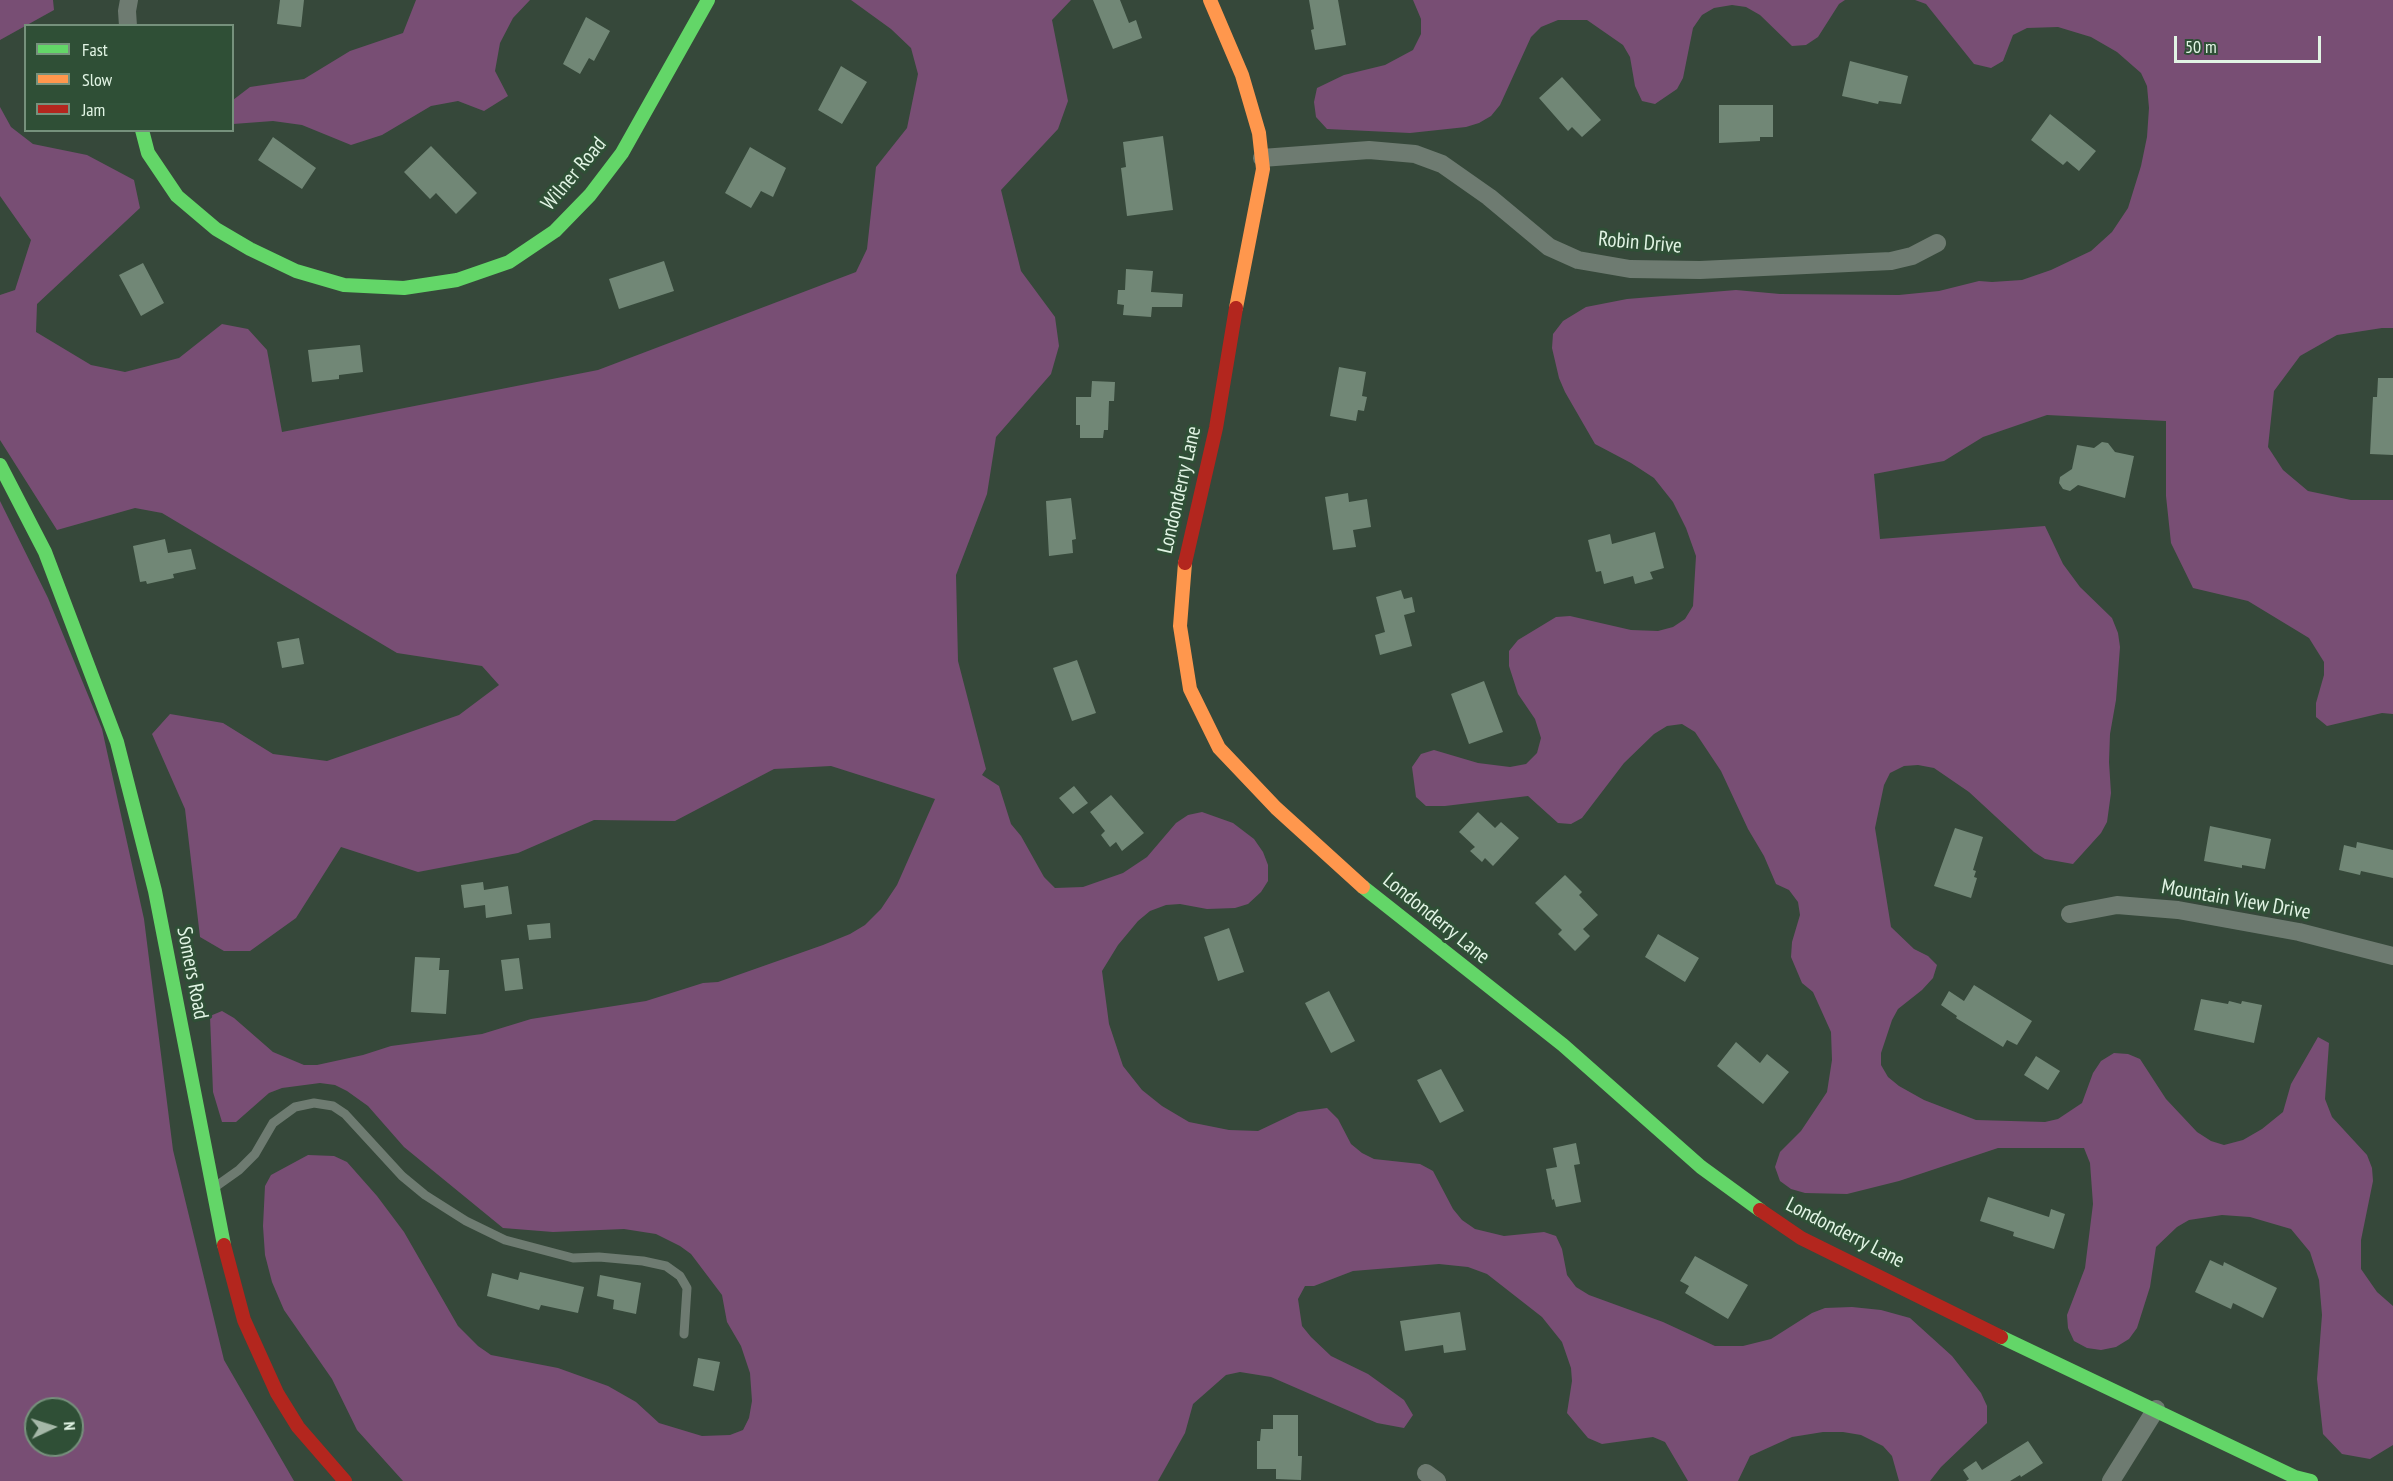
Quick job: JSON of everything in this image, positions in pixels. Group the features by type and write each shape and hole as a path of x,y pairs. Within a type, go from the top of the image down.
{"street":[{"path":"128,24 129,0"},
{"name":"Wilner Road","path":"143,132 148,153 177,196 216,229 250,249 296,271 344,285 404,288 457,280 509,262 555,231 590,195 622,153 708,0"},
{"name":"Londonderry Lane","path":"1210,0 1242,75 1259,132 1263,169 1235,312 1216,428 1183,570 1180,626 1190,689 1220,748 1276,808 1367,891 1563,1045 1692,1159 1769,1217 1801,1238 2052,1362 2156,1409 2295,1477 2311,1481"},
{"name":"Robin Drive","path":"1262,158 1368,150 1415,154 1442,164 1489,197 1549,247 1578,260 1630,269 1700,270 1892,261 1912,256 1936,243"},
{"name":"Somers Road","path":"0,465 25,510 57,579 129,781 153,880 221,1235 232,1279 260,1358 277,1393 298,1427 345,1481"},
{"name":"Mountain View Drive","path":"2070,914 2117,905 2178,910 2299,932 2393,956"},
{"path":"2111,1481 2156,1409"}],"lane":[{"path":"213,1188 239,1170 255,1154 273,1123 295,1107 314,1102 333,1106 345,1114 402,1176 425,1195 495,1236 547,1253 573,1258 599,1257 643,1261 666,1266 680,1276 687,1288 684,1334"}],"shaded area":[{"path":"0,0 53,0 54,10 29,24 24,24 24,27 0,40"},
{"path":"416,0 530,0 513,18 500,43 495,71 508,96 484,111 458,101 431,106 382,135 351,145 302,125 273,121 234,124 234,99 250,87 304,79 350,51 403,33"},
{"path":"851,0 1071,0 1052,20 1068,101 1058,129 1001,190 1021,271 1055,317 1059,346 1051,374 996,437 987,494 956,575 958,661 986,769 982,775 999,786 1011,824 1021,836 1044,877 1055,888 1083,887 1123,873 1147,857 1176,823 1188,815 1202,812 1233,823 1254,839 1268,865 1268,881 1261,892 1248,904 1235,908 1207,909 1180,904 1166,905 1150,911 1138,921 1118,945 1102,971 1109,1024 1123,1066 1142,1090 1162,1106 1189,1122 1229,1130 1258,1131 1298,1112 1327,1108 1338,1119 1351,1144 1362,1153 1374,1159 1420,1164 1433,1171 1453,1209 1462,1220 1475,1229 1504,1236 1544,1232 1556,1236 1562,1249 1567,1275 1576,1287 1589,1295 1663,1322 1715,1346 1743,1346 1771,1339 1812,1313 1825,1308 1852,1307 1881,1310 1910,1318 1952,1356 1981,1393 1987,1406 1987,1423 1941,1467 1930,1481 1899,1481 1892,1456 1883,1446 1861,1435 1843,1432 1823,1432 1792,1437 1750,1456 1738,1481 1688,1481 1665,1442 1653,1437 1602,1444 1588,1438 1567,1413 1572,1381 1571,1368 1562,1342 1542,1317 1487,1274 1468,1267 1439,1264 1353,1271 1314,1286 1305,1286 1298,1299 1302,1326 1311,1337 1331,1356 1368,1374 1404,1400 1413,1415 1404,1428 1377,1423 1271,1377 1240,1372 1226,1375 1193,1404 1185,1433 1158,1481 403,1481 357,1430 332,1379 284,1310 272,1282 265,1255 263,1226 265,1186 271,1175 308,1155 334,1156 347,1162 404,1232 458,1326 478,1346 491,1355 558,1368 608,1386 636,1402 659,1423 702,1436 730,1435 743,1430 749,1418 752,1401 750,1373 741,1346 727,1322 722,1295 691,1254 656,1234 624,1229 553,1232 503,1228 404,1147 368,1106 335,1085 320,1083 282,1088 269,1093 236,1122 222,1122 213,1092 210,1016 222,1011 234,1018 273,1052 304,1065 317,1065 391,1046 482,1034 531,1019 646,1001 703,983 718,982 823,945 865,925 881,909 897,885 935,799 831,766 774,769 675,821 594,820 518,853 418,872 341,847 296,918 250,951 224,951 200,937 185,809 152,734 170,714 223,723 273,754 327,761 459,715 499,685 482,666 397,653 162,513 135,508 57,530 0,440 0,295 15,290 31,240 0,196 0,107 11,127 33,144 87,155 134,180 140,208 37,304 36,332 91,365 125,372 179,358 222,324 248,329 267,350 282,432 598,370 856,272 867,249 876,167 907,128 918,74 911,48 891,29"},
{"path":"1413,0 1845,0 1839,4 1818,37 1806,45 1792,46 1760,15 1746,7 1732,5 1714,8 1702,15 1693,28 1683,78 1677,89 1655,104 1642,101 1635,86 1630,57 1623,45 1587,20 1558,20 1541,27 1531,37 1500,105 1491,116 1479,123 1466,127 1410,133 1327,129 1316,117 1314,102 1317,88 1344,75 1385,65 1413,50 1421,34 1421,19"},
{"path":"1915,0 2393,0 2393,328 2337,335 2300,356 2274,391 2268,447 2283,470 2308,491 2351,500 2393,500 2393,714 2382,713 2327,726 2316,717 2316,703 2324,675 2324,662 2309,638 2248,601 2193,588 2171,543 2166,496 2166,421 2047,415 1983,437 1944,461 1874,474 1880,539 2045,526 2063,564 2080,587 2112,618 2120,647 2116,700 2110,734 2111,793 2107,822 2101,833 2073,864 2045,859 2034,852 1969,792 1934,768 1918,765 1904,766 1890,773 1884,785 1875,828 1891,927 1914,949 1928,956 1937,965 1933,978 1898,1009 1881,1053 1881,1065 1888,1077 1899,1086 1924,1100 1976,1120 2045,1122 2058,1119 2082,1103 2093,1073 2101,1061 2114,1053 2128,1054 2140,1059 2166,1099 2197,1132 2211,1141 2224,1145 2243,1140 2262,1129 2283,1112 2291,1084 2318,1037 2329,1043 2325,1099 2332,1117 2367,1155 2372,1168 2373,1181 2361,1240 2361,1269 2377,1292 2393,1306 2393,1445 2370,1459 2342,1454 2323,1434 2317,1379 2322,1315 2319,1280 2310,1252 2291,1229 2250,1217 2222,1215 2189,1220 2177,1227 2156,1247 2150,1287 2137,1328 2129,1339 2116,1347 2101,1350 2087,1348 2074,1341 2068,1328 2067,1315 2085,1268 2093,1204 2090,1163 2084,1148 1998,1148 1899,1181 1847,1194 1805,1193 1791,1189 1780,1181 1775,1167 1780,1152 1801,1131 1827,1092 1832,1060 1831,1032 1813,992 1802,983 1791,957 1792,942 1800,915 1798,902 1789,890 1776,884 1721,771 1695,732 1682,724 1667,726 1654,734 1624,763 1582,818 1571,824 1558,823 1528,796 1445,806 1426,806 1416,797 1412,767 1421,754 1434,750 1478,763 1510,767 1526,764 1537,753 1541,738 1535,719 1518,694 1509,666 1509,651 1518,640 1556,617 1570,616 1631,630 1658,631 1673,627 1685,619 1693,606 1696,556 1673,502 1654,478 1595,444 1565,392 1552,348 1553,334 1563,321 1586,307 1627,299 1736,290 1780,294 1899,295 1939,291 1979,281 2022,280 2051,270 2091,251 2112,232 2128,208 2147,137 2149,108 2147,86 2141,73 2117,52 2091,37 2058,27 2027,28 2013,35 2003,61 1991,68 1974,64 1926,4"},
{"path":"0,501 48,598 102,729 144,919 173,1150 224,1360 294,1481 0,1481"}],"building":[{"path":"280,0 304,0 301,27 277,24"},
{"path":"1093,0 1120,0 1129,23 1136,20 1142,38 1113,49"},
{"path":"1309,0 1338,0 1346,45 1315,50"},
{"path":"586,17 610,31 594,61 589,58 580,74 563,64"},
{"path":"1850,61 1908,76 1901,104 1879,101 1878,104 1842,96"},
{"path":"841,66 867,82 842,124 818,110"},
{"path":"1562,77 1601,120 1582,137 1572,127 1568,131 1539,98"},
{"path":"1719,105 1773,105 1773,137 1760,137 1760,141 1719,143"},
{"path":"2050,114 2096,151 2079,171 2067,161 2063,165 2031,140"},
{"path":"1163,136 1173,210 1127,216 1121,168 1126,167 1123,142"},
{"path":"273,137 316,168 302,189 258,160"},
{"path":"431,146 477,193 456,214 436,193 430,199 404,172"},
{"path":"750,147 786,168 773,197 761,191 751,208 725,193"},
{"path":"664,261 674,291 619,309 609,279"},
{"path":"143,263 164,303 141,316 119,275"},
{"path":"1126,269 1153,271 1151,292 1183,294 1182,307 1152,307 1151,317 1123,315 1124,305 1117,304 1118,290 1125,290"},
{"path":"360,345 363,372 339,375 339,379 312,382 308,350"},
{"path":"1339,367 1366,372 1362,396 1367,397 1364,411 1358,410 1356,421 1330,416"},
{"path":"2378,378 2393,378 2393,455 2370,454 2373,397 2377,397"},
{"path":"1092,381 1115,382 1114,401 1109,401 1108,430 1104,430 1103,438 1080,438 1080,425 1076,425 1076,397 1091,397"},
{"path":"2102,442 2108,443 2115,452 2134,456 2125,498 2078,485 2070,491 2063,489 2059,483 2060,477 2072,469 2077,445 2094,448"},
{"path":"1348,493 1349,502 1367,499 1371,527 1353,530 1356,547 1333,550 1325,497"},
{"path":"1071,498 1076,539 1072,540 1073,553 1049,556 1046,501"},
{"path":"1655,532 1664,568 1650,572 1653,579 1635,584 1633,576 1604,584 1601,571 1596,572 1588,540 1610,534 1612,544"},
{"path":"165,539 168,553 191,549 196,569 173,574 174,578 147,584 146,581 140,582 133,546"},
{"path":"1401,590 1404,599 1412,597 1415,612 1404,615 1412,646 1380,655 1375,635 1385,632 1376,597"},
{"path":"299,638 304,664 282,668 277,642"},
{"path":"1077,660 1096,713 1072,721 1053,668"},
{"path":"1484,681 1503,732 1469,744 1451,694"},
{"path":"1074,786 1088,803 1073,814 1059,798"},
{"path":"1111,795 1144,833 1122,851 1116,842 1110,847 1101,835 1105,831 1090,812"},
{"path":"1478,812 1495,828 1501,822 1519,838 1493,866 1485,858 1482,862 1470,851 1475,847 1459,832"},
{"path":"2210,826 2271,839 2265,869 2242,865 2242,868 2204,861"},
{"path":"1955,828 1983,837 1973,870 1976,871 1974,877 1977,878 1971,898 1934,886"},
{"path":"2357,842 2393,850 2393,878 2361,871 2360,875 2339,870 2344,845 2356,848"},
{"path":"1565,875 1582,892 1579,895 1598,915 1583,929 1590,936 1575,951 1558,934 1562,930 1535,903"},
{"path":"483,882 484,890 508,886 512,914 486,918 485,905 464,908 461,885"},
{"path":"550,923 551,938 529,940 527,925"},
{"path":"1229,928 1244,972 1218,981 1204,937"},
{"path":"1658,934 1699,958 1685,982 1645,957"},
{"path":"415,957 440,958 439,970 449,970 446,1014 411,1012"},
{"path":"519,958 523,989 505,991 501,960"},
{"path":"1974,985 2032,1021 2017,1045 2007,1040 2003,1047 1956,1018 1957,1016 1941,1005 1949,991 1964,1001"},
{"path":"1329,991 1355,1041 1331,1053 1305,1003"},
{"path":"2201,999 2228,1004 2229,1001 2241,1004 2242,1001 2262,1005 2254,1043 2194,1030"},
{"path":"1736,1042 1760,1063 1767,1054 1789,1072 1763,1104 1717,1066"},
{"path":"2036,1056 2060,1071 2048,1090 2024,1075"},
{"path":"1441,1069 1464,1111 1440,1123 1417,1080"},
{"path":"1576,1143 1580,1164 1574,1165 1581,1202 1556,1207 1554,1199 1552,1200 1546,1169 1557,1167 1553,1148"},
{"path":"1988,1197 2049,1217 2051,1209 2065,1214 2054,1249 2013,1236 2014,1232 1980,1221"},
{"path":"1695,1256 1748,1285 1728,1319 1685,1293 1689,1286 1680,1281"},
{"path":"2210,1260 2223,1266 2224,1262 2277,1288 2263,1318 2233,1303 2231,1309 2195,1292"},
{"path":"520,1272 584,1287 578,1313 541,1305 539,1310 487,1296 492,1273 518,1280"},
{"path":"600,1275 641,1283 636,1314 613,1309 614,1300 597,1296"},
{"path":"1460,1312 1466,1350 1444,1353 1443,1345 1405,1351 1400,1321"},
{"path":"698,1358 720,1362 714,1391 693,1386"},
{"path":"1273,1415 1298,1415 1298,1456 1302,1456 1301,1480 1276,1479 1276,1469 1257,1469 1257,1441 1260,1441 1261,1429 1273,1429"},
{"path":"2028,1441 2043,1463 2010,1481 1966,1481 1969,1479 1963,1470 1976,1461 1982,1470"}],"traffic: fast":[{"path":"143,132 148,153 177,196 216,229 250,249 296,271 344,285 404,288 457,280 509,262 555,231 590,195 622,153 708,0"},
{"path":"0,465 45,552 117,742 155,891 224,1245"},
{"path":"1363,887 1563,1045 1701,1167 1760,1210"},
{"path":"2001,1337 2295,1477 2311,1481"}],"traffic: slow":[{"path":"1210,0 1242,75 1259,133 1263,169 1236,308"},
{"path":"1185,563 1180,626 1190,689 1219,748 1276,808 1363,887"}],"traffic: jam":[{"path":"1185,563 1216,428 1236,308"},
{"path":"1760,1210 1801,1238 2001,1337"},
{"path":"224,1245 244,1320 277,1393 298,1427 345,1481"}]}
